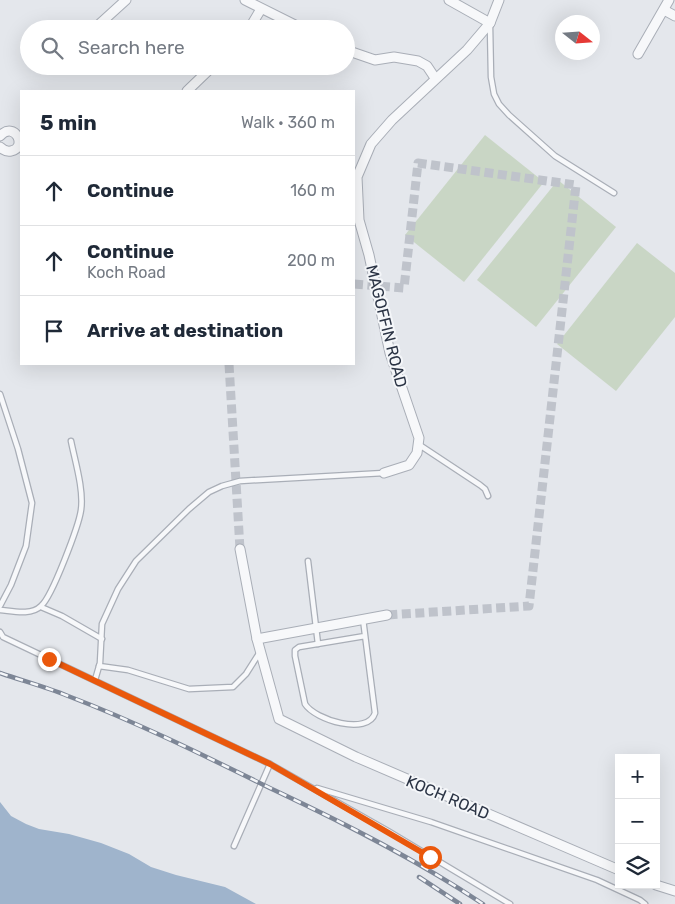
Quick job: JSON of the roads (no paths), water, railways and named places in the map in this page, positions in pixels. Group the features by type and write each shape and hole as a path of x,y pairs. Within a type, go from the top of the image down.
{"street":[{"path":"103,20 126,0"},
{"path":"245,0 284,20"},
{"path":"449,0 490,23"},
{"name":"MAGOFFIN ROAD","path":"418,444 419,438 390,353 369,255 359,220 356,189 357,177 371,144 392,120 467,50 490,23 499,0"},
{"path":"638,54 669,0"},
{"path":"254,20 260,9"},
{"path":"664,10 675,16"},
{"path":"355,53 375,60 394,57 418,61 427,66 435,78"},
{"path":"188,90 204,75"},
{"path":"0,136 7,131 14,132 18,137 19,149 8,152 0,147"},
{"path":"384,473 409,465 417,453 418,444"},
{"path":"240,548 261,651"},
{"path":"258,639 387,614"},
{"name":"KOCH ROAD","path":"261,651 279,719 356,757 615,868"},
{"path":"660,886 675,891"}],"lane":[{"path":"490,23 491,77 494,94 499,104 555,156 614,193"},
{"path":"0,394 18,449 32,503 26,546 0,608 25,612 41,607 49,595 74,537 81,509 71,441"},
{"path":"418,444 480,485 485,489 488,496"},
{"path":"95,680 99,666 102,624 118,590 136,561 209,492 240,481 384,473"},
{"path":"308,560 318,644"},
{"path":"41,607 62,616 102,639"},
{"path":"363,619 366,636 375,713 374,719 369,722 347,725 340,724 309,710 305,704 295,650 299,647 366,636"},
{"path":"0,632 3,637 270,764 388,831 510,904"},
{"path":"99,666 128,670 188,688 233,687 246,674 261,651"},
{"path":"234,846 270,764"},
{"path":"308,786 431,822 597,880 640,900 644,904"}],"water":[{"path":"0,802 11,816 26,824 39,829 69,834 101,843 129,854 151,867 225,887 256,904 0,904"}],"tunnel":[{"path":"355,284 404,288 418,163 576,185 529,606 387,615"},
{"path":"229,365 240,549"}],"railway":[{"path":"0,673 94,706 198,753 381,843 433,872 483,904"},
{"path":"419,877 460,904"}]}
